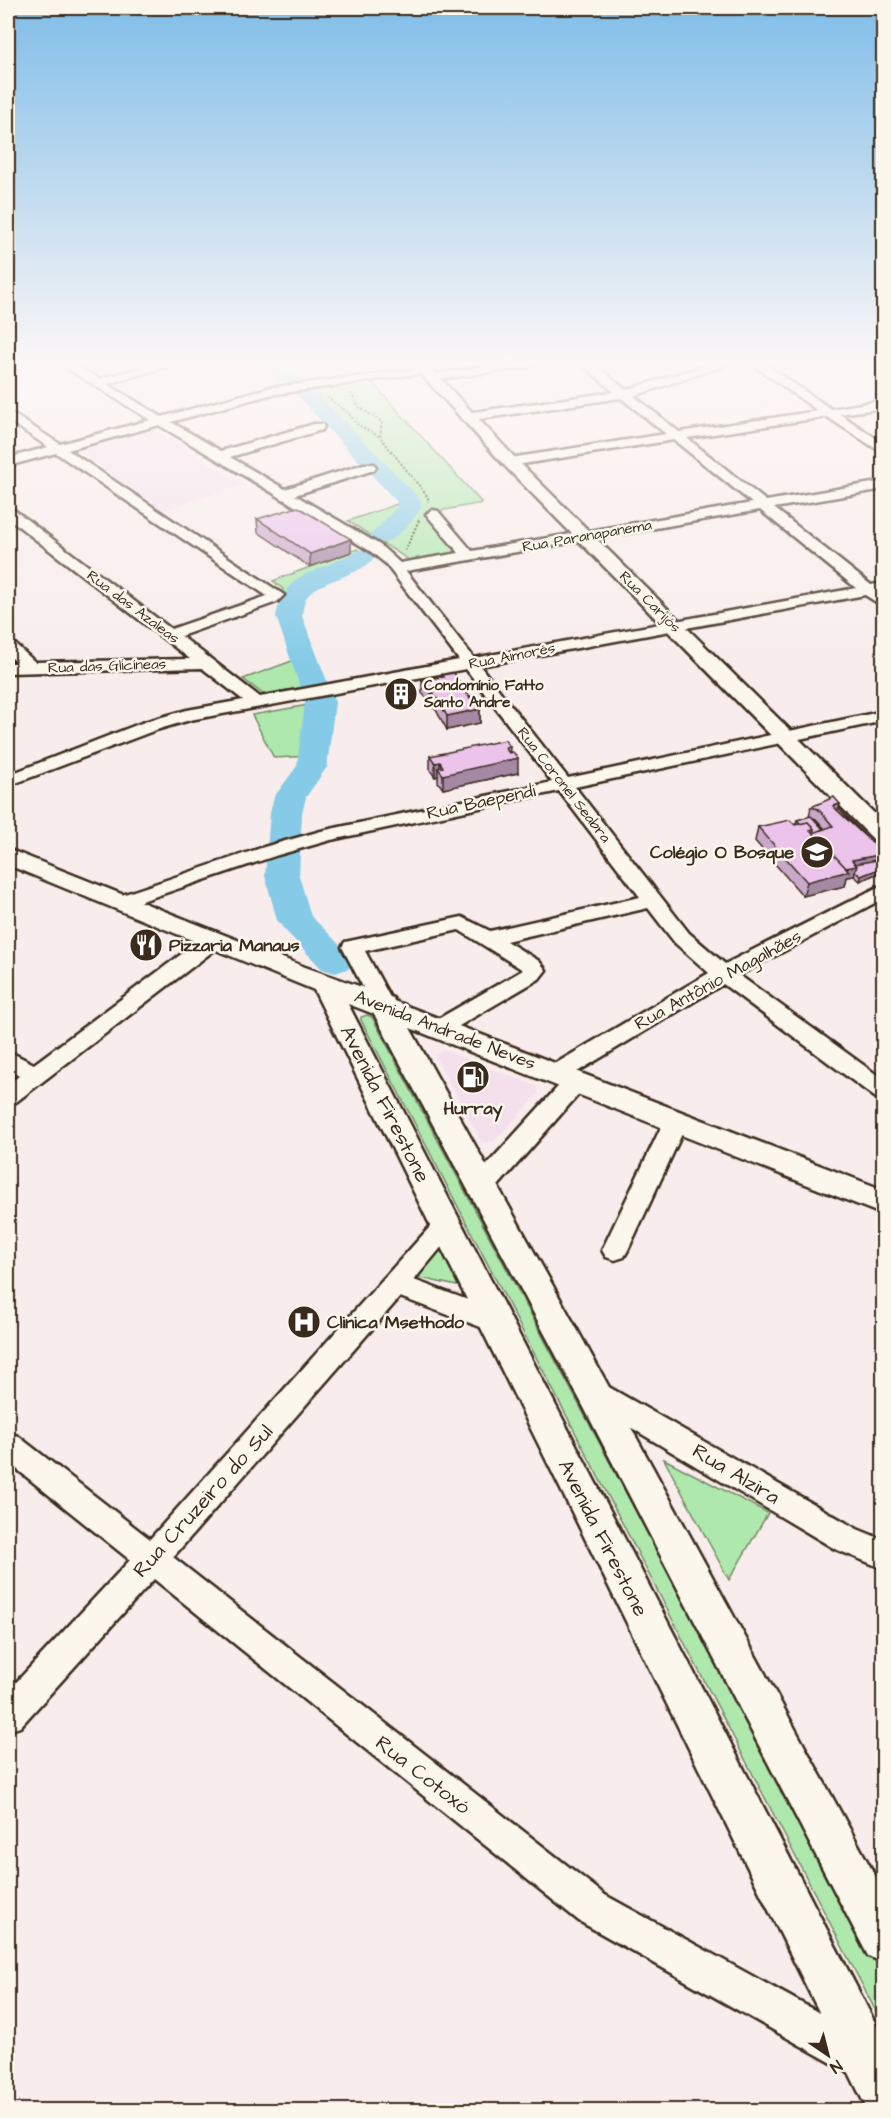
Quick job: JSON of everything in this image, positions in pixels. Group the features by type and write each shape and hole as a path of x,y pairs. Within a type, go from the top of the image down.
{"main road":[{"name":"Rua Carijós","path":"511,463 884,837"},
{"name":"Avenida Andrade Neves","path":"8,856 214,940 884,1203"},
{"name":"Avenida Firestone","path":"324,983 878,2074"},
{"path":"383,1005 592,1389 884,1940"}],"street":[{"path":"79,463 276,595 272,599 170,635"},
{"name":"Rua Coronel Seabra","path":"231,463 375,548 394,564 682,938 702,958 884,1092"},
{"path":"709,463 884,603"},
{"path":"283,494 369,467"},
{"name":"Rua Paranapanema","path":"394,564 469,556 884,485"},
{"name":"Rua das Azaleas","path":"8,512 258,703"},
{"path":"425,515 469,556"},
{"name":"Rua Aimorés","path":"8,781 171,719 884,586"},
{"path":"8,646 33,668"},
{"name":"Rua das Glicíneas","path":"8,668 207,663"},
{"name":"Rua Baependi","path":"120,902 298,843 884,716"},
{"name":"Rua Antônio Magalhães","path":"566,1078 723,974 884,890"},
{"path":"490,938 652,901"},
{"path":"383,1005 352,947 462,923 490,938 535,970 532,974 439,1028"},
{"path":"8,1096 214,940"},
{"path":"8,1059 35,1075"},
{"path":"482,1187 566,1078"},
{"path":"615,1250 676,1121"},
{"name":"Rua Cruzeiro do Sul","path":"8,1715 152,1560 446,1226"},
{"path":"395,1284 494,1321"},
{"name":"Rua Alzira","path":"592,1389 846,1539 884,1555"},
{"name":"Rua Cotoxó","path":"8,1445 592,1908 878,2074"}],"path":[{"path":"394,564 401,558 425,515 428,497 401,463"}],"shaded area":[{"path":"95,463 209,463 245,485 163,510"},
{"path":"444,1050 536,1086 539,1094 493,1142 482,1143 434,1055"}],"green space":[{"path":"378,463 445,463 482,503 428,513 461,552 409,560 348,521 406,501 412,507 416,504"},
{"path":"357,549 370,559 309,581 279,604 283,589 273,581"},
{"path":"300,658 311,686 263,694 243,679"},
{"path":"314,704 311,756 274,758 252,715"},
{"path":"367,1015 372,1017 883,1974 883,2025 361,1020 361,1017"},
{"path":"438,1247 442,1249 458,1283 457,1286 416,1277"},
{"path":"664,1459 768,1513 729,1580"}],"building":[{"path":"298,507 351,539 310,554 257,519"},
{"path":"454,673 467,694 472,697 469,697 480,709 447,716 436,697 431,693 434,693 422,679 444,677 442,675"},
{"path":"408,683 414,692 393,696 388,687"},
{"path":"505,740 510,747 505,748 518,758 443,775 438,768 443,767 440,762 435,763 430,756"},
{"path":"834,797 840,804 833,806 884,854 852,860 857,866 846,868 813,833 833,826 818,809 811,807"},
{"path":"839,809 866,837 837,810"},
{"path":"811,816 823,829 813,833 814,829 808,822 794,824 800,823 797,820"},
{"path":"790,820 795,825 808,822 814,829 810,830 849,871 807,882 758,827"},
{"path":"883,856 884,867 861,876 855,871 857,866 855,864 882,859"}],"waterway":[{"path":"373,463 409,501 407,511 380,538"},
{"path":"335,961 295,920 282,876 286,813 290,797 312,767 320,702 289,616 292,602 298,591 318,578 355,563 365,555"}],"place":[{"name":"Condomínio Fatto Santo Andre","path":"401,694"},
{"name":"Colégio O Bosque","path":"817,852"},
{"name":"Pizzaria Manaus","path":"146,945"},
{"name":"Hurray","path":"473,1077"},
{"name":"Clinica Msethodo","path":"304,1322"}]}
